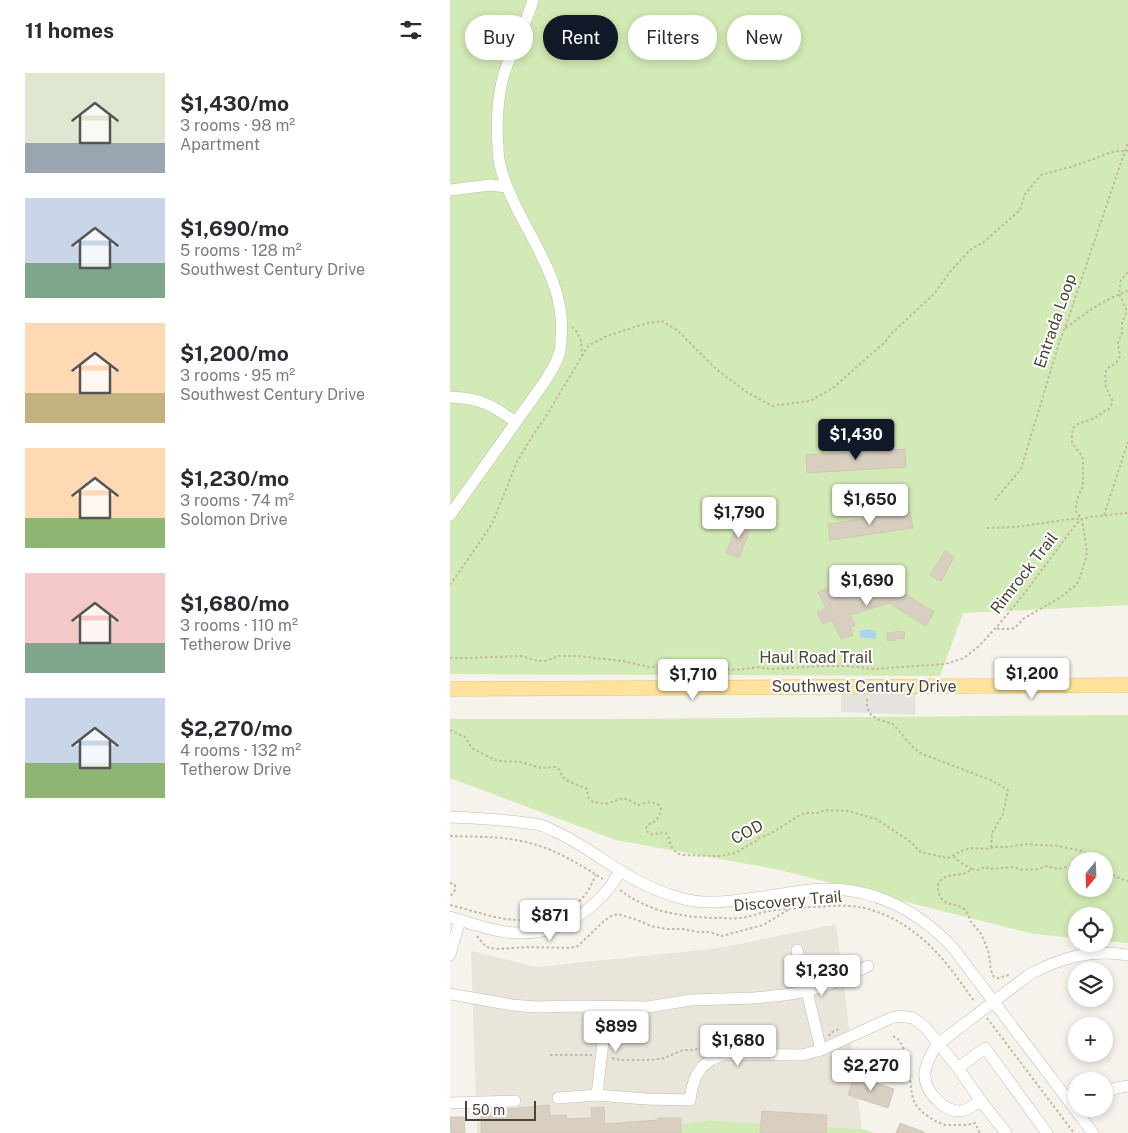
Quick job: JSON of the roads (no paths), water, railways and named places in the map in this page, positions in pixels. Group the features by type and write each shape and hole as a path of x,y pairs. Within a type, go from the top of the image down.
{"main road":[{"name":"Southwest Century Drive","path":"450,689 1128,685"}],"street":[{"path":"450,515 552,370 560,353 562,319 560,306 548,268 533,242 507,187 500,168 498,144 499,104 505,71 529,15 533,0"},
{"path":"450,190 490,185 507,187"},
{"path":"450,396 470,398 483,402 496,408 516,422"},
{"path":"450,817 513,821 540,825 569,838 640,882 661,892 686,900 734,901 823,889 846,890 882,899 899,906 914,914 941,935 953,948 1068,1094"},
{"path":"450,955 460,920 504,932 531,934 559,927 582,915 603,896 620,871"},
{"path":"797,950 821,1050"},
{"path":"980,1101 968,1109 950,1110 932,1095 925,1083 924,1076 930,1054 938,1044 1030,974 1064,959 1081,955 1103,952 1128,954"},
{"path":"450,994 512,1005 536,1007 648,1007 690,1000 754,998 807,991 830,984 868,966"},
{"path":"598,1095 607,1007"},
{"path":"558,1098 598,1095 690,1100 696,1076 712,1059 725,1054 802,1055 821,1050 900,1016 913,1018 925,1027 1006,1133"},
{"path":"958,1068 985,1048 1047,1133"},
{"path":"1113,1090 1128,1086"},
{"path":"450,1103 515,1101"},
{"path":"1085,1117 1093,1133"}],"water":[{"path":"868,629 876,633 875,639 860,636 860,631"}]}
